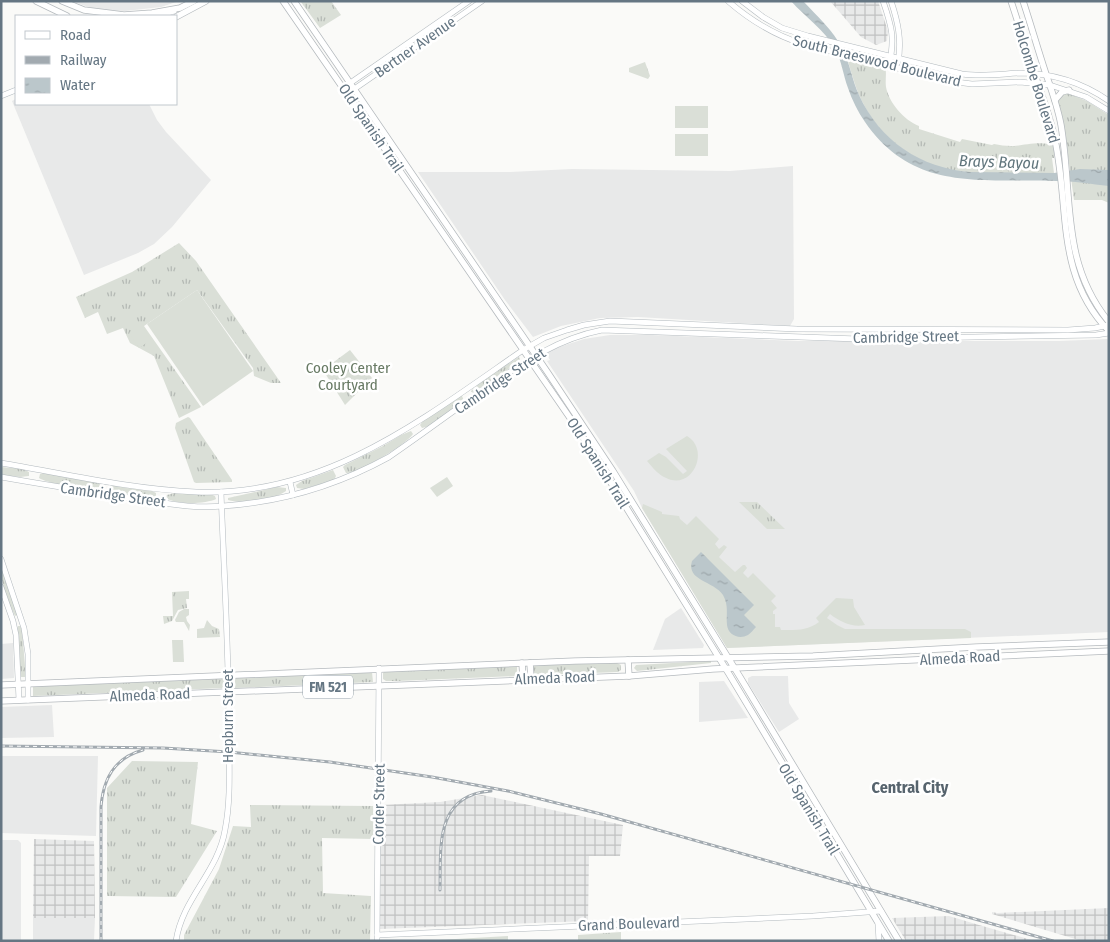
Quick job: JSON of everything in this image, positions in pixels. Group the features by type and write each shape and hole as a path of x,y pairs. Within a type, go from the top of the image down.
{"main road":[{"path":"36,1 66,15"},
{"path":"62,1 83,13 124,14 152,13 180,8 194,1"},
{"name":"Old Spanish Trail","path":"284,1 567,414 719,658 889,941"},
{"name":"Old Spanish Trail","path":"294,1 573,410 652,534 899,941"},
{"name":"Holcombe Boulevard","path":"1011,1 1061,156"},
{"name":"Holcombe Boulevard","path":"1023,1 1055,100 1061,125 1061,156 1074,249 1081,274 1107,324 1109,332"},
{"path":"178,16 205,2"},
{"path":"300,24 307,20"},
{"path":"1055,100 1062,92 1069,90"},
{"path":"470,275 477,270"},
{"path":"567,414 573,410"},
{"path":"645,539 652,534"},
{"path":"679,595 686,590"},
{"name":"Almeda Road","path":"1,685 379,668 628,660 728,659 1109,642"},
{"name":"Almeda Road","path":"1,701 628,676 725,668 1109,651"},
{"path":"628,660 628,676"},
{"path":"522,663 523,679"},
{"path":"530,663 530,679"},
{"path":"757,722 764,718"},
{"path":"770,743 777,739"},
{"path":"784,767 790,763"},
{"path":"814,818 821,813"}],"street":[{"name":"Bertner Avenue","path":"343,88 469,1"},
{"name":"Bertner Avenue","path":"347,94 482,1"},
{"name":"South Braeswood Boulevard","path":"728,1 753,21 771,32 796,42 948,81 972,84 1038,83 1050,85 1086,97 1109,111"},
{"name":"South Braeswood Boulevard","path":"742,1 763,17 782,28 808,36 972,76 1034,73 1076,84 1089,89 1109,101"},
{"path":"883,1 893,33 889,66"},
{"path":"891,1 900,29 897,68"},
{"path":"161,15 180,8"},
{"path":"1,96 15,90"},
{"name":"Cambridge Street","path":"1,464 106,482 197,492 254,489 290,482 319,473 382,444 544,338 601,322 629,321 856,330 1068,330 1107,324"},
{"path":"601,322 602,330"},
{"name":"Cambridge Street","path":"1,477 181,505 222,507 264,502 293,495 344,480 389,456 529,359 560,342 602,330 858,339 1063,336 1096,335 1109,332"},
{"path":"412,424 421,435"},
{"path":"35,482 37,469"},
{"path":"104,494 106,482"},
{"path":"290,482 293,495"},
{"path":"160,502 162,489"},
{"name":"Hepburn Street","path":"176,941 178,929 192,897 212,868 225,832 229,691 221,492"},
{"path":"1,559 26,639 28,700"},
{"path":"1,587 13,621 17,650 19,700"},
{"path":"13,621 21,618"},
{"name":"Corder Street","path":"377,938 379,668"},
{"name":"Grand Boulevard","path":"377,938 881,911"},
{"path":"877,921 879,941"}],"shaded area":[{"path":"70,1 179,1 161,7 125,11 98,10"},
{"path":"830,1 878,1 888,31 887,41 876,45 861,37"},
{"path":"15,100 15,105 150,105 166,132 211,180 172,227 154,244 138,253 84,275 12,101"},
{"path":"793,166 794,319 790,326 638,317 600,318 561,326 533,337 505,300 418,172 510,172 572,169 730,171"},
{"path":"610,335 798,341 1109,340 1109,632 727,648 642,508 634,491 547,361 550,360 546,353 559,347 584,339"},
{"path":"681,608 704,645 703,648 653,650 665,619"},
{"path":"13,643 14,678 1,679 1,644"},
{"path":"752,676 788,676 789,703 799,719 779,732 748,683 748,678"},
{"path":"724,681 748,718 699,722 699,682"},
{"path":"52,705 54,737 1,738 1,707"},
{"path":"1,756 98,756 96,836 1,833"},
{"path":"482,795 623,825 620,856 589,856 588,921 380,929 381,805 440,802"},
{"path":"34,839 94,841 95,918 33,918"},
{"path":"1,840 18,840 21,843 21,941 1,941"},
{"path":"1109,908 1109,941 1082,941 992,914 992,912"},
{"path":"949,916 1035,941 906,941 892,918"},
{"path":"33,918 95,918 94,941 33,941"}],"green space":[{"path":"331,1 341,15 320,28 301,2"},
{"path":"847,58 885,67 886,87 890,99 908,120 919,126 919,129 960,142 962,139 1005,146 1045,143 1054,147 1054,158 1052,158 1054,173 958,171 929,164 916,157 891,140 872,118 854,82"},
{"path":"645,62 650,76 648,79 629,72 629,68"},
{"path":"1067,93 1087,101 1109,115 1109,203 1102,200 1074,200 1064,127 1058,101"},
{"path":"675,106 708,106 708,128 675,128"},
{"path":"675,134 708,134 708,156 675,156"},
{"path":"179,243 196,261 281,383 271,383 254,376 253,368 197,290 144,326 201,407 179,418 154,356 130,343 123,328 107,334 98,312 85,318 76,297 132,272"},
{"path":"197,290 253,371 203,406 147,324"},
{"path":"141,325 151,340 139,348 129,333"},
{"name":"Cooley Center Courtyard","path":"350,350 372,378 345,405 323,370"},
{"path":"519,357 520,360 490,383 478,391 473,393 471,391 481,381"},
{"path":"459,396 462,396 464,401 430,426 422,428 420,425 423,421"},
{"path":"188,417 232,482 194,482 175,428 176,423"},
{"path":"411,431 413,434 409,439 392,451 360,469 346,473 343,467 345,465"},
{"path":"687,436 694,442 698,459 690,475 683,479 674,480 664,477 647,461 659,453 666,457 683,474 687,471 666,449"},
{"path":"1,467 23,469 29,472 29,476 1,475"},
{"path":"333,470 336,476 334,480 304,489 297,488 296,485 302,481"},
{"path":"44,473 100,484 99,487 86,489 69,487 39,478 40,474"},
{"path":"447,477 453,486 437,497 430,488"},
{"path":"115,485 152,491 156,493 156,497 145,499 126,496 109,489 110,486"},
{"path":"277,487 286,488 286,491 274,497 258,500 241,502 228,500 228,498"},
{"path":"174,493 210,494 215,496 216,499 191,503 177,502 166,498 167,495"},
{"path":"739,502 757,502 785,529 767,529"},
{"path":"643,504 662,512 662,514 679,516 687,525 696,516 719,539 715,544 719,549 724,545 727,547 719,557 721,559 735,572 745,565 747,568 743,573 748,578 753,573 776,596 771,601 777,608 773,611 773,614 775,614 775,627 780,627 781,630 801,629 815,625 819,622 816,618 836,598 853,599 854,607 865,625 847,624 830,614 827,618 845,629 965,629 971,632 971,638 727,648 642,508"},
{"path":"1,566 17,609 17,615 15,616 5,592"},
{"path":"189,591 189,599 186,599 187,608 178,610 172,621 164,624 163,616 173,616 172,592"},
{"path":"189,609 189,615 186,617 190,625 189,631 184,622 176,622 175,620 179,612"},
{"path":"207,620 212,626 219,629 220,637 197,638 197,629 204,628"},
{"path":"18,626 22,630 26,677 21,677"},
{"path":"172,640 183,640 184,662 173,662"},
{"path":"711,661 711,663 637,671 634,668 636,665"},
{"path":"617,663 621,665 621,670 618,672 537,675 533,673 535,665"},
{"path":"517,665 517,676 397,681 386,681 383,679 385,671"},
{"path":"372,672 373,682 235,688 235,678"},
{"path":"222,678 225,681 223,688 33,696 33,686"},
{"path":"132,761 198,762 191,824 217,831 176,897 107,896 107,788"},
{"path":"250,805 373,806 374,839 322,838 323,893 371,896 370,941 184,941 184,935 219,869 233,826 251,827"},
{"path":"621,932 621,941 578,941 578,935"},
{"path":"508,936 508,941 421,941"}],"water":[{"path":"791,1 803,1 829,29 845,54 859,95 878,126 890,139 919,158 935,165 970,172 1054,173 1080,169 1109,170 1109,186 1069,182 976,180 951,177 927,171 905,161 884,145 865,122 851,97 839,58 831,42"},
{"path":"701,552 754,605 744,615 756,627 748,635 738,637 729,631 726,603 723,595 719,590 693,573 691,568 692,561"}],"railway":[{"path":"1,746 163,748 229,752 330,762 432,777 508,791 601,814 1053,941"},
{"path":"101,941 101,807 104,787 117,764 124,758 143,750"},
{"path":"440,890 442,841 444,826 450,813 459,802 472,795 491,791"}],"district":[{"name":"Central City","path":"910,787"}],"water label":[{"name":"Brays Bayou","path":"999,162"}]}
